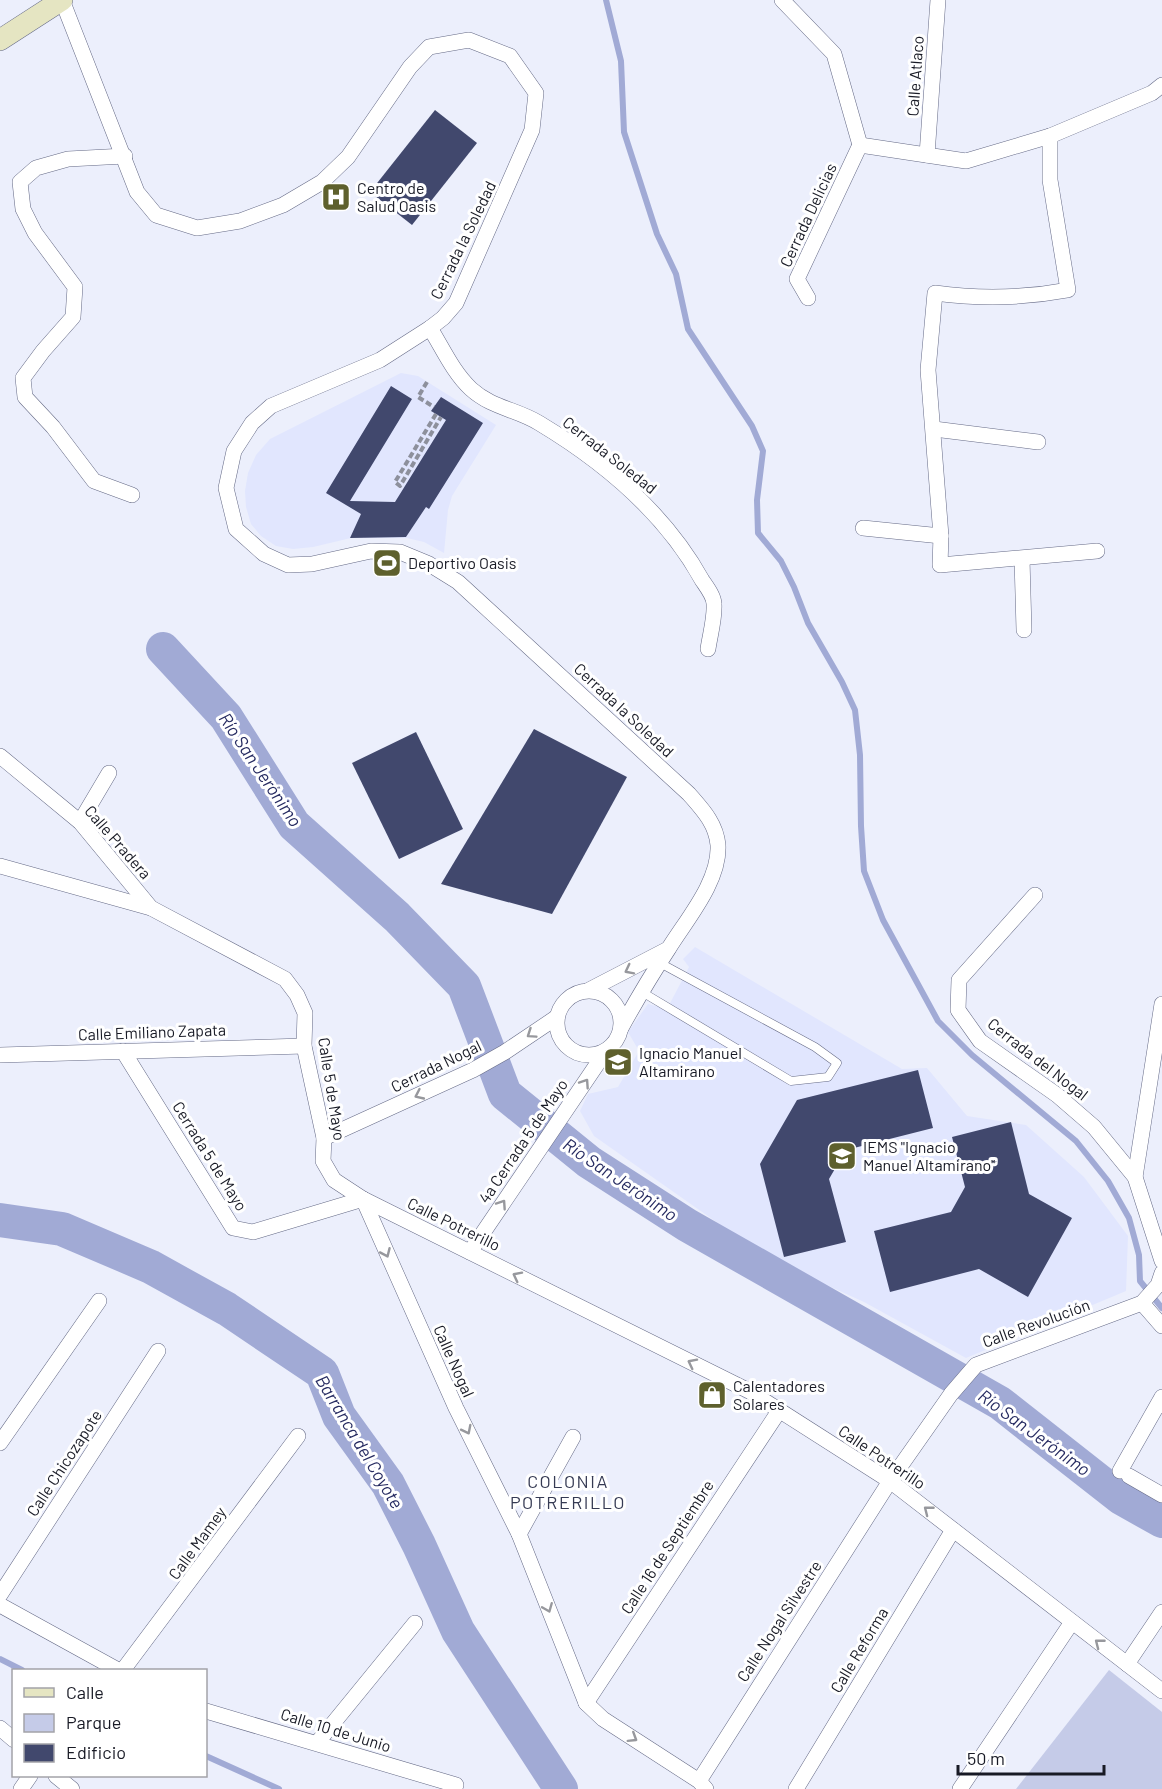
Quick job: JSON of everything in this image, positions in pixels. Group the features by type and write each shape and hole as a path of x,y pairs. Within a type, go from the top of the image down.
{"main road":[{"path":"0,40 62,0"}],"street":[{"name":"Cerrada la Soledad","path":"62,0 125,156 137,192 156,215 196,228 240,221 283,205 322,182 348,157 410,67 429,47 469,40 510,56 536,93 532,130 456,303 443,318 430,328 380,360 271,406 252,423 234,451 226,488 236,529 264,554 288,565 312,564 371,551 400,552 429,564 458,582 688,794 714,825 718,845 716,862 705,892 621,1028"},
{"path":"782,0 834,54 860,145 966,161 1050,136 1152,93 1162,84"},
{"name":"Calle Atlaco","path":"927,155 938,0"},
{"path":"1050,136 1050,180 1068,290 1039,296 971,298 935,293 928,370 941,536 940,565 1097,551"},
{"name":"Cerrada Delicias","path":"808,298 797,279 860,145"},
{"path":"125,156 68,159 36,168 20,182 23,209 35,232 75,286 73,317 23,378 25,397 53,426 94,481 132,495"},
{"name":"Cerrada Soledad","path":"430,328 458,375 472,390 495,406 537,422 556,434 622,483 657,515 697,571 715,602 708,649"},
{"path":"933,429 1038,441"},
{"path":"863,528 941,536"},
{"path":"1022,559 1024,630"},
{"name":"Calle Pradera","path":"0,756 80,822 151,908"},
{"path":"80,822 109,773"},
{"path":"0,866 151,908"},
{"name":"Cerrada del Nogal","path":"1035,895 959,980 958,1011 980,1041 1058,1095 1094,1127 1135,1177 1162,1261"},
{"name":"Calle 5 de Mayo","path":"151,908 285,979 297,995 305,1013 304,1046 324,1138 323,1161 334,1180 363,1200"},
{"name":"Cerrada la Soledad","path":"589,990 668,949"},
{"path":"589,990 600,992 610,998 617,1006 621,1017 621,1028 616,1041 606,1051 596,1055 575,1053 560,1038 557,1028 557,1017 561,1006 578,992 589,990"},
{"path":"1135,1177 1162,1004"},
{"name":"Cerrada Nogal","path":"324,1138 473,1070 505,1052 557,1017"},
{"name":"Calle Emiliano Zapata","path":"0,1055 304,1046"},
{"name":"Cerrada 5 de Mayo","path":"123,1050 233,1228 253,1232 363,1200"},
{"name":"4a Cerrada 5 de Mayo","path":"470,1252 606,1051"},
{"name":"Calle Potrerillo","path":"363,1200 749,1391 778,1412 890,1481 1162,1691"},
{"name":"Calle Nogal","path":"363,1200 456,1408 519,1534 586,1703 603,1719 703,1785"},
{"path":"1160,1279 1143,1303 1162,1326"},
{"path":"0,1443 99,1301"},
{"name":"Calle Revolución","path":"890,1481 951,1394 976,1365 1143,1303"},
{"name":"Calle Chicozapote","path":"0,1595 158,1351"},
{"path":"1162,1397 1125,1473 1162,1495"},
{"name":"Calle 16 de Septiembre","path":"586,1703 778,1412"},
{"name":"Calle Mamey","path":"124,1669 298,1436"},
{"path":"519,1534 573,1437"},
{"name":"Calle Nogal Silvestre","path":"703,1785 890,1481"},
{"name":"Calle Reforma","path":"796,1789 953,1530"},
{"path":"0,1605 114,1669"},
{"path":"1127,1664 1162,1611"},
{"path":"960,1789 1072,1622"},
{"path":"317,1743 415,1623"},
{"name":"Calle 10 de Junio","path":"207,1711 456,1785"},
{"path":"0,1728 12,1738"},
{"path":"57,1777 72,1789"}],"lane":[{"path":"642,992 791,1081 828,1077 837,1063 815,1047 660,963"}],"path":[{"path":"427,381 417,397 434,407"},
{"path":"436,414 395,482 400,486 441,417"}],"shaded area":[{"path":"401,373 418,376 496,425 452,496 448,510 444,553 424,542 407,538 351,538 293,549 276,546 261,536 251,524 246,507 245,491 248,473 256,455 270,439"},
{"name":"IEMS \"Ignacio Manuel Altamirano\"","path":"695,947 902,1069 927,1068 967,1116 1026,1125 1084,1177 1128,1236 1126,1291 966,1358 864,1302 769,1259 594,1136 580,1111 588,1094 618,1087 639,1051 628,1032 648,1004 667,1009 689,967 683,959"}],"green space":[{"path":"1109,1670 1162,1712 1162,1789 1016,1789"}],"building":[{"path":"435,110 477,143 412,225 370,192"},
{"path":"391,386 412,399 350,501 395,502 446,420 431,411 441,397 483,423 429,509 426,507 406,537 350,538 361,514 326,493"},
{"path":"534,729 627,777 552,914 441,884"},
{"path":"416,732 463,829 399,859 352,763"},
{"path":"918,1070 933,1128 846,1150 829,1179 846,1242 784,1257 760,1164 797,1100"},
{"path":"1011,1122 1029,1194 1072,1218 1028,1297 979,1269 890,1292 874,1231 951,1212 965,1187 952,1137"}],"waterway":[{"path":"606,0 621,61 624,132 657,234 676,274 688,329 752,426 763,451 757,500 758,533 781,561 808,623 842,682 855,710 860,755 864,871 883,920 938,1021 972,1055 1076,1141 1108,1181 1129,1218 1139,1255 1140,1281 1162,1308"},
{"name":"Río San Jerónimo","path":"163,649 226,717 294,825 397,917 464,986 505,1094 589,1162 687,1225 1000,1403 1121,1498 1162,1521"},
{"name":"Barranca del Coyote","path":"0,1220 62,1229 151,1267 227,1309 322,1373 339,1416 388,1484 458,1631 561,1789"},
{"path":"0,1659 20,1669"},
{"path":"207,1756 279,1789"}],"place":[{"name":"Centro de Salud Oasis","path":"336,197"},
{"name":"Deportivo Oasis","path":"387,563"},
{"name":"Ignacio Manuel Altamirano","path":"618,1062"},
{"name":"IEMS \"Ignacio Manuel Altamirano\"","path":"842,1156"},
{"name":"Calentadores Solares","path":"712,1395"}],"district":[{"name":"COLONIA POTRERILLO","path":"568,1492"}]}
